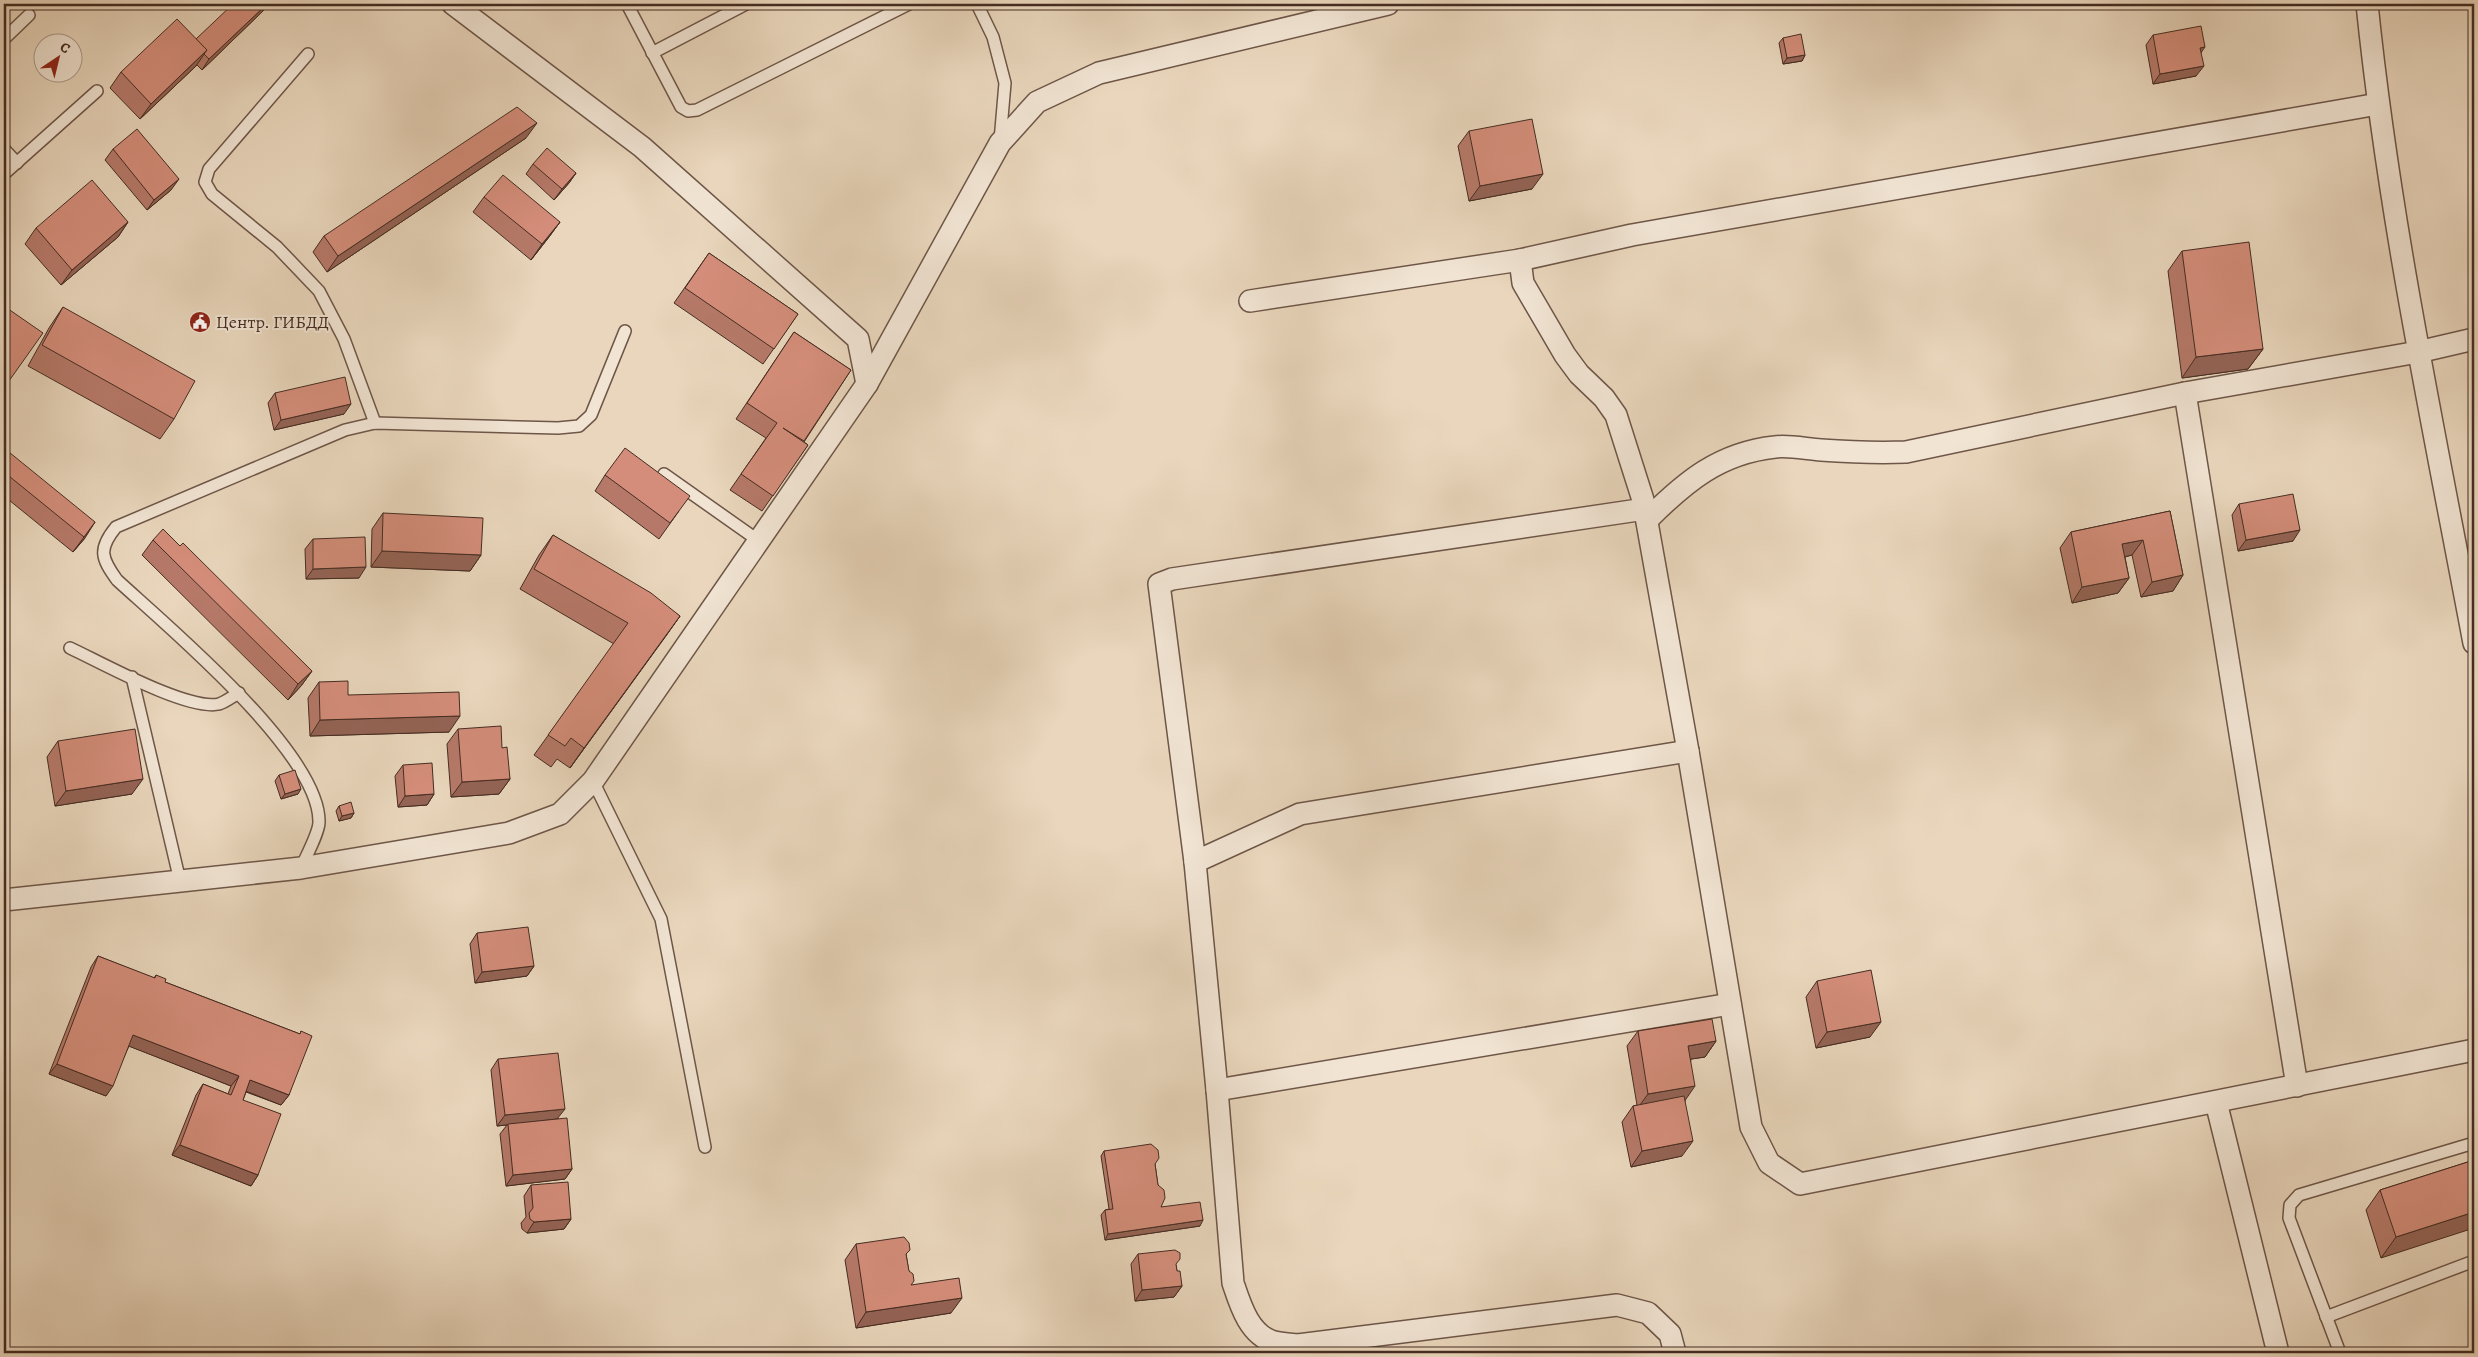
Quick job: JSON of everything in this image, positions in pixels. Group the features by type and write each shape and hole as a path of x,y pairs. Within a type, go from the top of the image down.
{"street":[{"path":"453,4 642,147 858,339 866,384"},
{"path":"4,900 301,868 509,833 560,814 593,781 866,384 1000,143 1037,102 1099,73 1388,4"},
{"path":"2367,4 2378,104 2418,352 2474,643"},
{"path":"1250,301 1520,260 1632,235 2378,104"},
{"path":"1520,260 1523,283 1565,355 1579,374 1604,398 1616,416 1646,514 1751,1127 1769,1164 1800,1184 2474,1050"},
{"path":"1674,1353 1670,1334 1648,1313 1617,1305 1298,1345 1273,1342 1253,1328 1241,1306 1233,1283 1218,1090 1195,862 1158,584 1172,578 1646,514 1707,469 1745,453 1776,447 1872,453 1906,452 2185,393 2418,352 2474,339"},
{"path":"2185,393 2297,1086"},
{"path":"1195,862 1300,814 1688,751"},
{"path":"1218,1090 1730,1004"},
{"path":"2216,1102 2278,1353"}],"lane":[{"path":"627,4 681,107 688,111 697,110 909,4"},
{"path":"652,53 746,4"},
{"path":"977,4 993,37 1005,83 1000,143"},
{"path":"4,39 29,15"},
{"path":"308,54 209,168 205,182 212,194 277,247 319,291 344,339 375,423"},
{"path":"4,174 97,91"},
{"path":"4,149 16,163"},
{"path":"301,868 319,824 316,802 293,760 239,692 117,580 104,561 105,541 116,527 345,430 375,423 558,428 579,426 591,415 625,331"},
{"path":"664,474 759,541"},
{"path":"70,648 180,699 202,704 220,704 239,692"},
{"path":"132,677 180,881"},
{"path":"593,781 662,919 705,1147"},
{"path":"2340,1353 2289,1218 2290,1205 2299,1195 2474,1143"},
{"path":"2326,1317 2474,1261"}],"building":[{"path":"233,4 267,4 209,59 204,54 207,50 196,39"},
{"path":"177,19 207,50 151,104 121,72"},
{"path":"2201,26 2205,47 2200,48 2204,66 2160,74 2153,35"},
{"path":"1801,34 1805,55 1787,58 1783,38"},
{"path":"517,107 537,123 338,256 324,236"},
{"path":"1532,119 1543,174 1480,186 1469,131"},
{"path":"137,129 179,179 154,200 113,149"},
{"path":"547,148 576,173 562,189 533,164"},
{"path":"503,175 560,222 542,244 484,197"},
{"path":"92,180 128,222 72,270 36,228"},
{"path":"2249,242 2263,349 2196,357 2182,251"},
{"path":"709,253 798,314 774,349 685,288"},
{"path":"4,306 43,333 4,388"},
{"path":"63,307 195,381 174,419 42,345"},
{"path":"794,332 851,370 804,441 783,428 808,445 773,496 741,474 777,423 747,403"},
{"path":"345,377 351,404 281,420 275,393"},
{"path":"4,448 95,522 84,537 4,472"},
{"path":"625,448 690,496 670,523 605,475"},
{"path":"2293,494 2300,530 2246,540 2239,504"},
{"path":"2170,511 2183,575 2152,582 2143,540 2122,544 2129,578 2082,587 2071,532"},
{"path":"383,513 483,518 481,555 382,551"},
{"path":"163,529 180,546 183,543 312,671 298,684 153,540"},
{"path":"553,535 651,593 680,616 584,748 571,738 565,746 548,735 628,623 534,569"},
{"path":"365,537 366,567 313,569 313,539"},
{"path":"348,681 348,695 459,692 460,716 320,720 319,682"},
{"path":"501,726 502,748 507,747 510,779 462,782 458,729"},
{"path":"135,729 143,779 66,791 58,741"},
{"path":"432,763 434,794 405,796 403,765"},
{"path":"295,770 301,789 285,794 279,775"},
{"path":"351,802 354,813 342,816 339,806"},
{"path":"528,927 534,966 482,972 477,933"},
{"path":"98,956 155,978 156,975 166,979 165,982 300,1034 301,1031 312,1036 289,1095 250,1080 243,1100 281,1114 258,1175 180,1145 203,1084 231,1095 239,1076 133,1035 113,1086 57,1064"},
{"path":"1871,970 1881,1022 1827,1032 1817,981"},
{"path":"1712,1019 1716,1041 1688,1046 1695,1086 1648,1094 1638,1031"},
{"path":"558,1053 565,1109 505,1115 498,1059"},
{"path":"1684,1096 1693,1141 1642,1151 1633,1106"},
{"path":"567,1118 572,1169 513,1175 508,1124"},
{"path":"1151,1144 1158,1150 1159,1158 1155,1164 1158,1185 1164,1190 1165,1198 1161,1207 1200,1202 1203,1220 1108,1234 1105,1210 1113,1209 1104,1151"},
{"path":"2474,1160 2474,1212 2396,1237 2380,1190"},
{"path":"568,1182 571,1219 534,1222 530,1219 529,1213 533,1208 531,1185"},
{"path":"904,1237 909,1243 910,1250 906,1254 909,1271 913,1274 914,1281 911,1285 959,1278 962,1298 866,1312 856,1244"},
{"path":"1175,1250 1180,1253 1180,1259 1176,1264 1177,1271 1180,1271 1182,1286 1142,1290 1138,1254"}],"place":[{"name":"Центр. ГИБДД","path":"200,322"}]}
